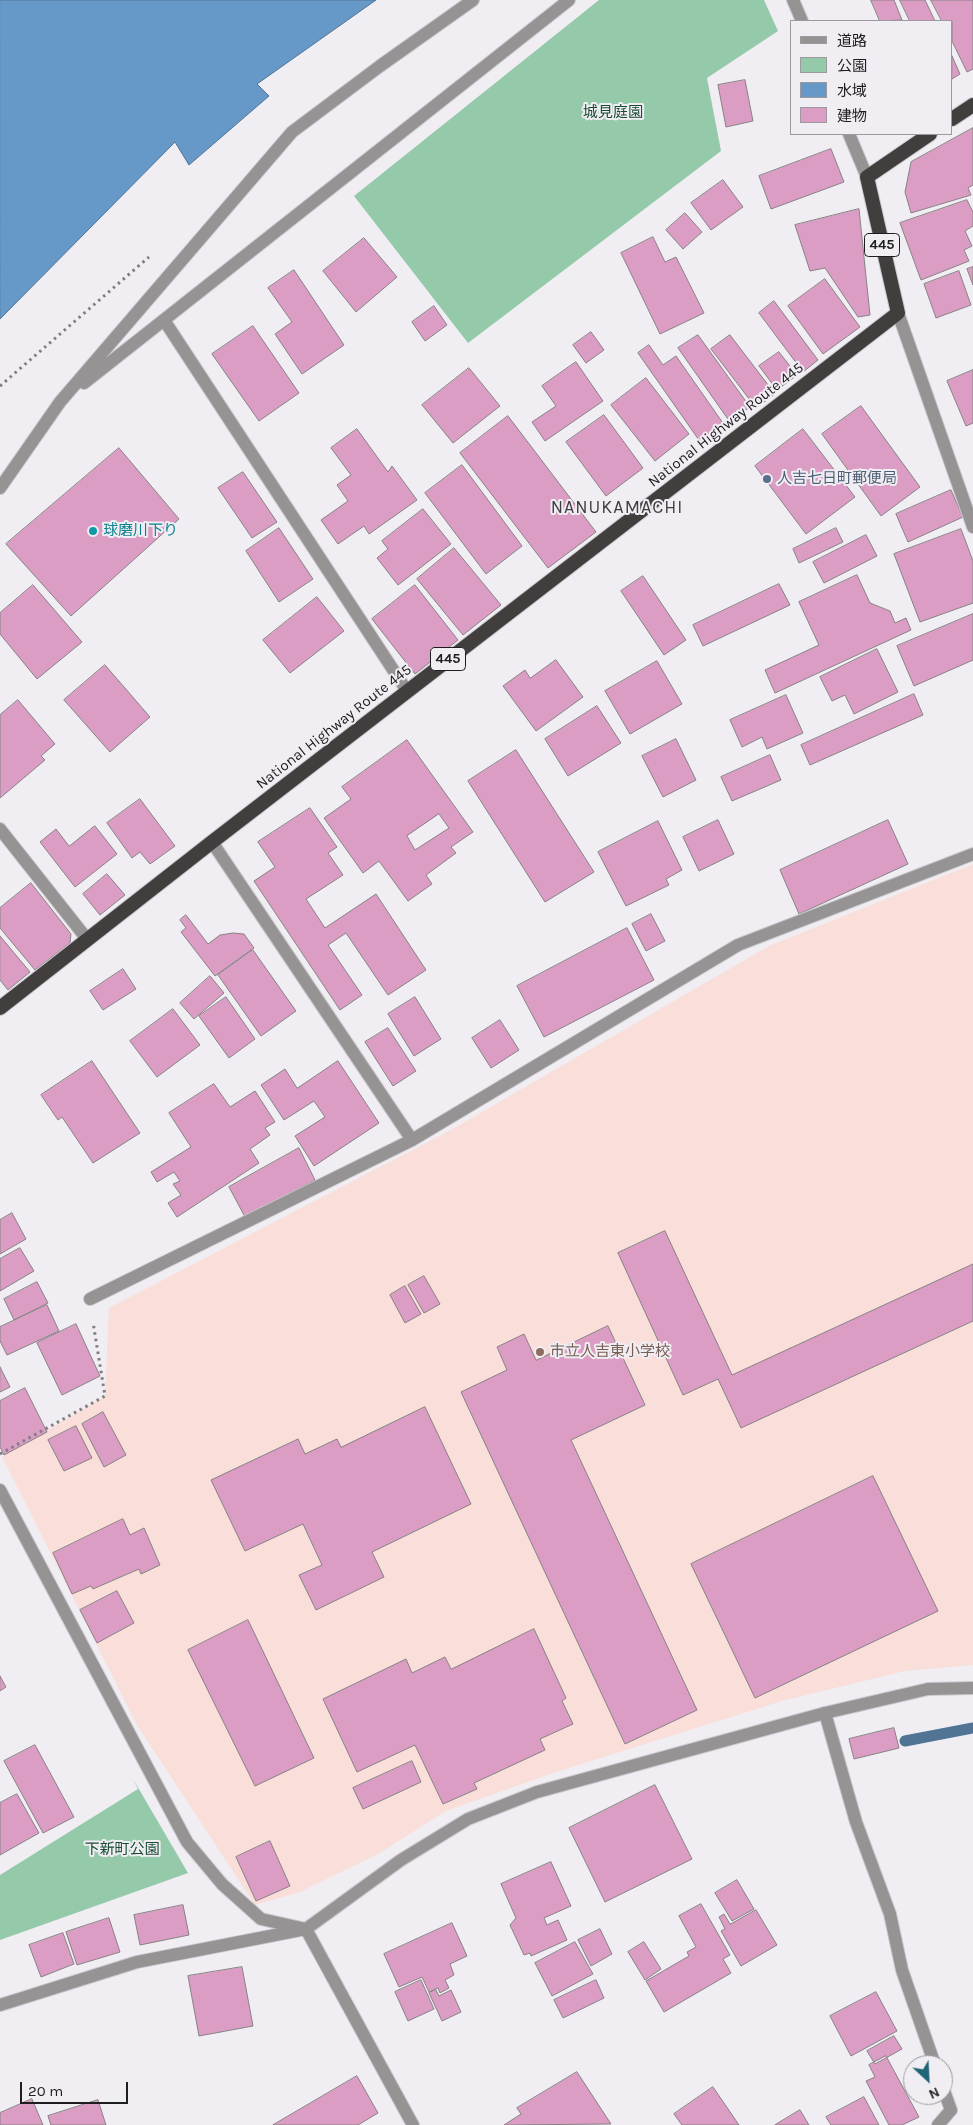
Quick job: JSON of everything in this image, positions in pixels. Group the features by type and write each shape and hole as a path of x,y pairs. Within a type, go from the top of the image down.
{"highway":[{"path":"953,118 973,105"},
{"path":"867,177 929,135"},
{"name":"445","path":"867,177 898,314"},
{"name":"National Highway Route 445","path":"0,1008 407,691 898,314"}],"street":[{"path":"0,488 60,402 292,132 473,0"},
{"path":"60,402 569,0"},
{"path":"793,0 802,20"},
{"path":"849,135 867,177"},
{"path":"898,314 973,528"},
{"path":"164,320 407,691"},
{"path":"0,830 87,940"},
{"path":"212,842 412,1140"},
{"path":"90,1300 412,1140 738,945 973,854"},
{"path":"0,1490 187,1842 222,1884 261,1919 306,1929 413,2125"},
{"path":"0,2005 137,1962 306,1929 401,1860 468,1818 537,1792 825,1713 928,1689 973,1688"},
{"path":"825,1713 856,1822 890,1914 902,1970 932,2055"},
{"path":"938,2125 951,2110 949,2105"}],"path":[{"path":"0,386 150,256"},
{"path":"0,1454 105,1396 90,1300"}],"shaded area":[{"name":"市立人吉東小学校","path":"973,864 973,1665 905,1671 782,1701 553,1773 446,1811 378,1854 300,1892 255,1905 137,1725 2,1457 105,1396 109,1308 449,1131 769,946"}],"green space":[{"name":"城見庭園","path":"599,0 764,0 778,31 707,78 721,151 468,343 354,196"},
{"name":"下新町公園","path":"133,1779 188,1873 0,1940 0,1875 138,1789"}],"water":[{"path":"0,0 376,0 257,84 269,96 189,165 175,142 0,319"}],"building":[{"path":"871,0 894,0 902,20 880,20"},
{"path":"900,0 925,0 935,20 910,20"},
{"path":"931,0 973,0 973,69 967,72 953,43 953,20 941,20"},
{"path":"953,58 960,74 953,78"},
{"path":"745,80 753,121 726,127 718,85"},
{"path":"973,128 973,185 968,188 971,195 911,213 905,192 911,162"},
{"path":"831,149 844,182 771,209 759,176"},
{"path":"723,180 743,207 711,230 691,203"},
{"path":"967,200 973,212 973,226 965,231 972,246 964,250 969,261 921,280 900,223"},
{"path":"859,209 870,315 858,317 825,268 810,271 795,225"},
{"path":"685,213 702,232 683,249 666,230"},
{"path":"653,237 665,262 676,257 704,313 660,334 621,253"},
{"path":"364,238 397,277 356,312 323,271"},
{"path":"973,267 973,285 967,269"},
{"path":"294,270 344,345 302,374 275,334 292,322 268,288"},
{"path":"959,271 971,305 936,318 924,284"},
{"path":"825,279 860,327 823,354 788,306"},
{"path":"774,301 818,360 803,372 759,313"},
{"path":"434,306 447,325 425,341 412,322"},
{"path":"253,326 299,393 259,421 212,354"},
{"path":"591,332 604,350 586,363 573,345"},
{"path":"698,335 750,407 730,422 678,348"},
{"path":"730,335 775,394 756,408 711,349"},
{"path":"649,345 663,365 676,356 725,426 701,443 638,353"},
{"path":"779,352 797,375 777,390 759,366"},
{"path":"576,362 603,401 545,441 532,422 556,406 542,386"},
{"path":"469,368 500,406 453,443 422,405"},
{"path":"973,370 973,423 966,426 947,381"},
{"path":"646,378 689,434 655,461 611,405"},
{"path":"861,406 920,487 881,516 822,434"},
{"path":"604,415 643,468 606,496 566,442"},
{"path":"508,416 596,532 548,568 460,453"},
{"path":"357,429 388,472 392,466 417,500 369,534 364,526 338,544 321,520 348,501 337,485 351,475 331,448"},
{"path":"803,429 855,497 806,534 755,466"},
{"name":"球磨川下り","path":"119,448 179,519 71,616 6,544"},
{"path":"462,465 522,546 486,574 425,493"},
{"path":"243,472 277,522 252,538 218,488"},
{"path":"951,490 963,517 908,542 896,514"},
{"path":"423,509 451,544 398,585 377,558 388,549 382,541"},
{"path":"279,528 313,579 279,602 246,551"},
{"path":"836,528 843,542 799,563 793,549"},
{"path":"961,529 973,561 973,603 920,622 894,554"},
{"path":"866,535 877,556 824,583 813,562"},
{"path":"454,548 501,605 463,635 417,579"},
{"path":"857,575 870,603 890,611 895,623 906,618 911,630 775,693 765,670 819,645 799,602"},
{"path":"643,576 686,640 664,655 621,591"},
{"path":"779,584 790,605 703,646 693,625"},
{"path":"33,585 82,642 37,679 0,634 0,613"},
{"path":"415,585 458,640 415,674 372,619"},
{"path":"317,597 344,631 290,673 263,640"},
{"path":"973,614 973,660 914,686 897,646"},
{"path":"877,649 898,692 854,714 845,695 832,701 820,677"},
{"path":"556,660 583,697 536,731 503,686 525,670 530,678"},
{"path":"657,661 682,704 630,734 605,691"},
{"path":"105,665 150,717 110,752 64,700"},
{"path":"914,694 923,715 810,765 801,745"},
{"path":"786,695 803,733 767,749 762,737 742,747 730,720"},
{"path":"18,700 55,744 41,756 45,760 0,798 0,715"},
{"path":"597,706 621,743 568,776 545,739"},
{"path":"676,739 696,780 663,797 642,756"},
{"path":"407,740 473,832 451,847 456,853 426,875 432,884 408,901 379,861 363,873 324,818 351,799 342,787","holes":["439,814 449,828 415,850 407,836"]},
{"path":"516,750 594,872 545,902 468,781"},
{"path":"770,755 781,780 732,801 721,777"},
{"path":"140,799 175,846 150,864 140,852 132,858 107,823"},
{"path":"310,808 337,847 328,853 343,875 306,899 325,928 376,894 426,970 388,995 346,933 328,945 362,995 340,1010 254,881 275,867 258,842"},
{"path":"718,820 734,854 699,871 683,837"},
{"path":"888,820 908,864 799,914 780,870"},
{"path":"658,821 682,870 666,879 669,885 626,906 598,852"},
{"path":"95,826 117,854 75,887 40,842 56,829 69,846"},
{"path":"107,874 125,895 100,915 83,894"},
{"path":"31,883 71,934 70,943 35,970 0,928 0,908"},
{"path":"651,914 665,941 646,951 632,924"},
{"path":"186,915 208,944 220,935 233,933 244,934 254,948 215,976 181,932 186,928 180,920"},
{"path":"627,928 654,980 544,1037 517,986"},
{"path":"0,936 30,972 8,990 0,980"},
{"path":"253,950 296,1011 261,1036 218,975"},
{"path":"123,969 136,989 103,1010 90,991"},
{"path":"210,976 224,993 194,1019 180,1003"},
{"path":"226,997 255,1039 229,1058 199,1016"},
{"path":"415,997 441,1039 414,1056 388,1014"},
{"path":"173,1009 200,1045 157,1077 130,1041"},
{"path":"500,1020 519,1050 491,1068 472,1038"},
{"path":"388,1028 416,1071 393,1086 365,1042"},
{"path":"92,1061 140,1133 93,1163 62,1117 58,1120 41,1095"},
{"path":"338,1061 379,1123 314,1166 295,1136 325,1117 314,1101 284,1120 261,1085 285,1069 297,1088"},
{"path":"214,1084 230,1107 255,1091 275,1122 265,1128 270,1135 250,1149 259,1163 177,1217 168,1203 181,1195 173,1184 180,1181 174,1172 157,1182 151,1172 191,1147 169,1113"},
{"path":"299,1148 315,1180 245,1217 229,1187"},
{"path":"12,1213 26,1239 0,1254 0,1220"},
{"path":"665,1231 732,1375 973,1264 973,1321 741,1428 718,1379 683,1395 618,1253"},
{"path":"20,1248 34,1271 0,1291 0,1259"},
{"path":"424,1276 440,1304 424,1313 408,1285"},
{"path":"37,1282 48,1303 14,1320 4,1299"},
{"path":"405,1286 421,1314 405,1323 390,1295"},
{"path":"47,1305 59,1331 7,1355 0,1341 0,1327"},
{"path":"76,1324 100,1376 62,1395 37,1343"},
{"path":"608,1326 645,1405 571,1440 697,1710 625,1744 461,1392 507,1370 497,1347 524,1334 536,1360"},
{"path":"0,1367 10,1387 0,1392"},
{"path":"25,1388 47,1432 4,1455 0,1447 0,1401"},
{"path":"425,1407 471,1504 372,1552 384,1577 316,1610 299,1575 322,1565 303,1524 245,1551 211,1480 298,1439 305,1454 337,1439 341,1447"},
{"path":"103,1412 126,1455 104,1467 82,1424"},
{"path":"76,1426 92,1458 64,1471 48,1440"},
{"path":"873,1476 938,1611 755,1698 691,1564"},
{"path":"123,1519 130,1535 144,1528 160,1565 141,1574 139,1569 93,1589 91,1586 72,1594 53,1553"},
{"path":"117,1591 134,1623 97,1643 80,1610"},
{"path":"248,1620 314,1758 255,1786 188,1650"},
{"path":"534,1629 566,1698 562,1701 573,1724 540,1739 545,1750 474,1783 477,1789 443,1804 415,1745 357,1772 323,1699 406,1659 412,1673 445,1657 451,1669"},
{"path":"0,1676 6,1687 0,1691"},
{"path":"894,1728 899,1748 854,1759 849,1739"},
{"path":"35,1745 74,1817 43,1833 4,1761"},
{"path":"412,1761 421,1782 363,1809 353,1788"},
{"path":"655,1785 692,1859 605,1902 569,1828"},
{"path":"17,1794 39,1833 0,1855 0,1803"},
{"path":"270,1841 290,1886 256,1901 236,1857"},
{"path":"551,1862 571,1906 544,1918 547,1925 558,1920 567,1940 531,1956 530,1953 524,1955 510,1925 516,1918 501,1884"},
{"path":"737,1880 754,1909 732,1921 715,1893"},
{"path":"701,1904 730,1955 723,1959 731,1973 664,2012 646,1981 689,1956 687,1952 696,1947 679,1916"},
{"path":"183,1905 189,1935 140,1945 134,1915"},
{"path":"756,1910 777,1945 741,1966 721,1931 725,1929 719,1917 724,1914 730,1924"},
{"path":"109,1918 120,1952 77,1965 66,1932"},
{"path":"452,1923 467,1956 450,1964 454,1975 445,1980 449,1988 440,1993 438,1988 429,1992 422,1977 399,1987 384,1954"},
{"path":"600,1929 612,1954 591,1966 578,1940"},
{"path":"63,1933 74,1964 41,1977 29,1945"},
{"path":"575,1942 593,1974 552,1996 535,1963"},
{"path":"644,1942 661,1969 645,1980 628,1952"},
{"path":"242,1967 253,2026 199,2036 188,1976"},
{"path":"421,1980 434,2009 408,2021 395,1992"},
{"path":"596,1980 604,1998 563,2018 554,2000"},
{"path":"436,1990 439,1996 451,1990 461,2012 442,2021 429,1993"},
{"path":"876,1992 897,2031 851,2056 830,2016"},
{"path":"894,2036 902,2049 875,2064 867,2051"},
{"path":"886,2056 903,2087 903,2105 913,2105 919,2117 902,2125 889,2125 866,2081 875,2077 869,2065"},
{"path":"577,2072 611,2124 504,2125 521,2114 517,2108"},
{"path":"357,2076 378,2113 358,2125 273,2125"},
{"path":"713,2087 739,2125 682,2125 674,2114"},
{"path":"864,2097 879,2125 831,2125 826,2117"},
{"path":"32,2099 43,2125 0,2125 0,2113"},
{"path":"98,2100 106,2125 51,2125 48,2116"},
{"path":"800,2110 809,2125 775,2125"}],"waterway":[{"path":"905,1741 973,1728"}],"place":[{"name":"人吉七日町郵便局","path":"767,479"},
{"name":"球磨川下り","path":"93,531"},
{"name":"市立人吉東小学校","path":"540,1352"}],"district":[{"name":"NANUKAMACHI","path":"617,508"}]}
